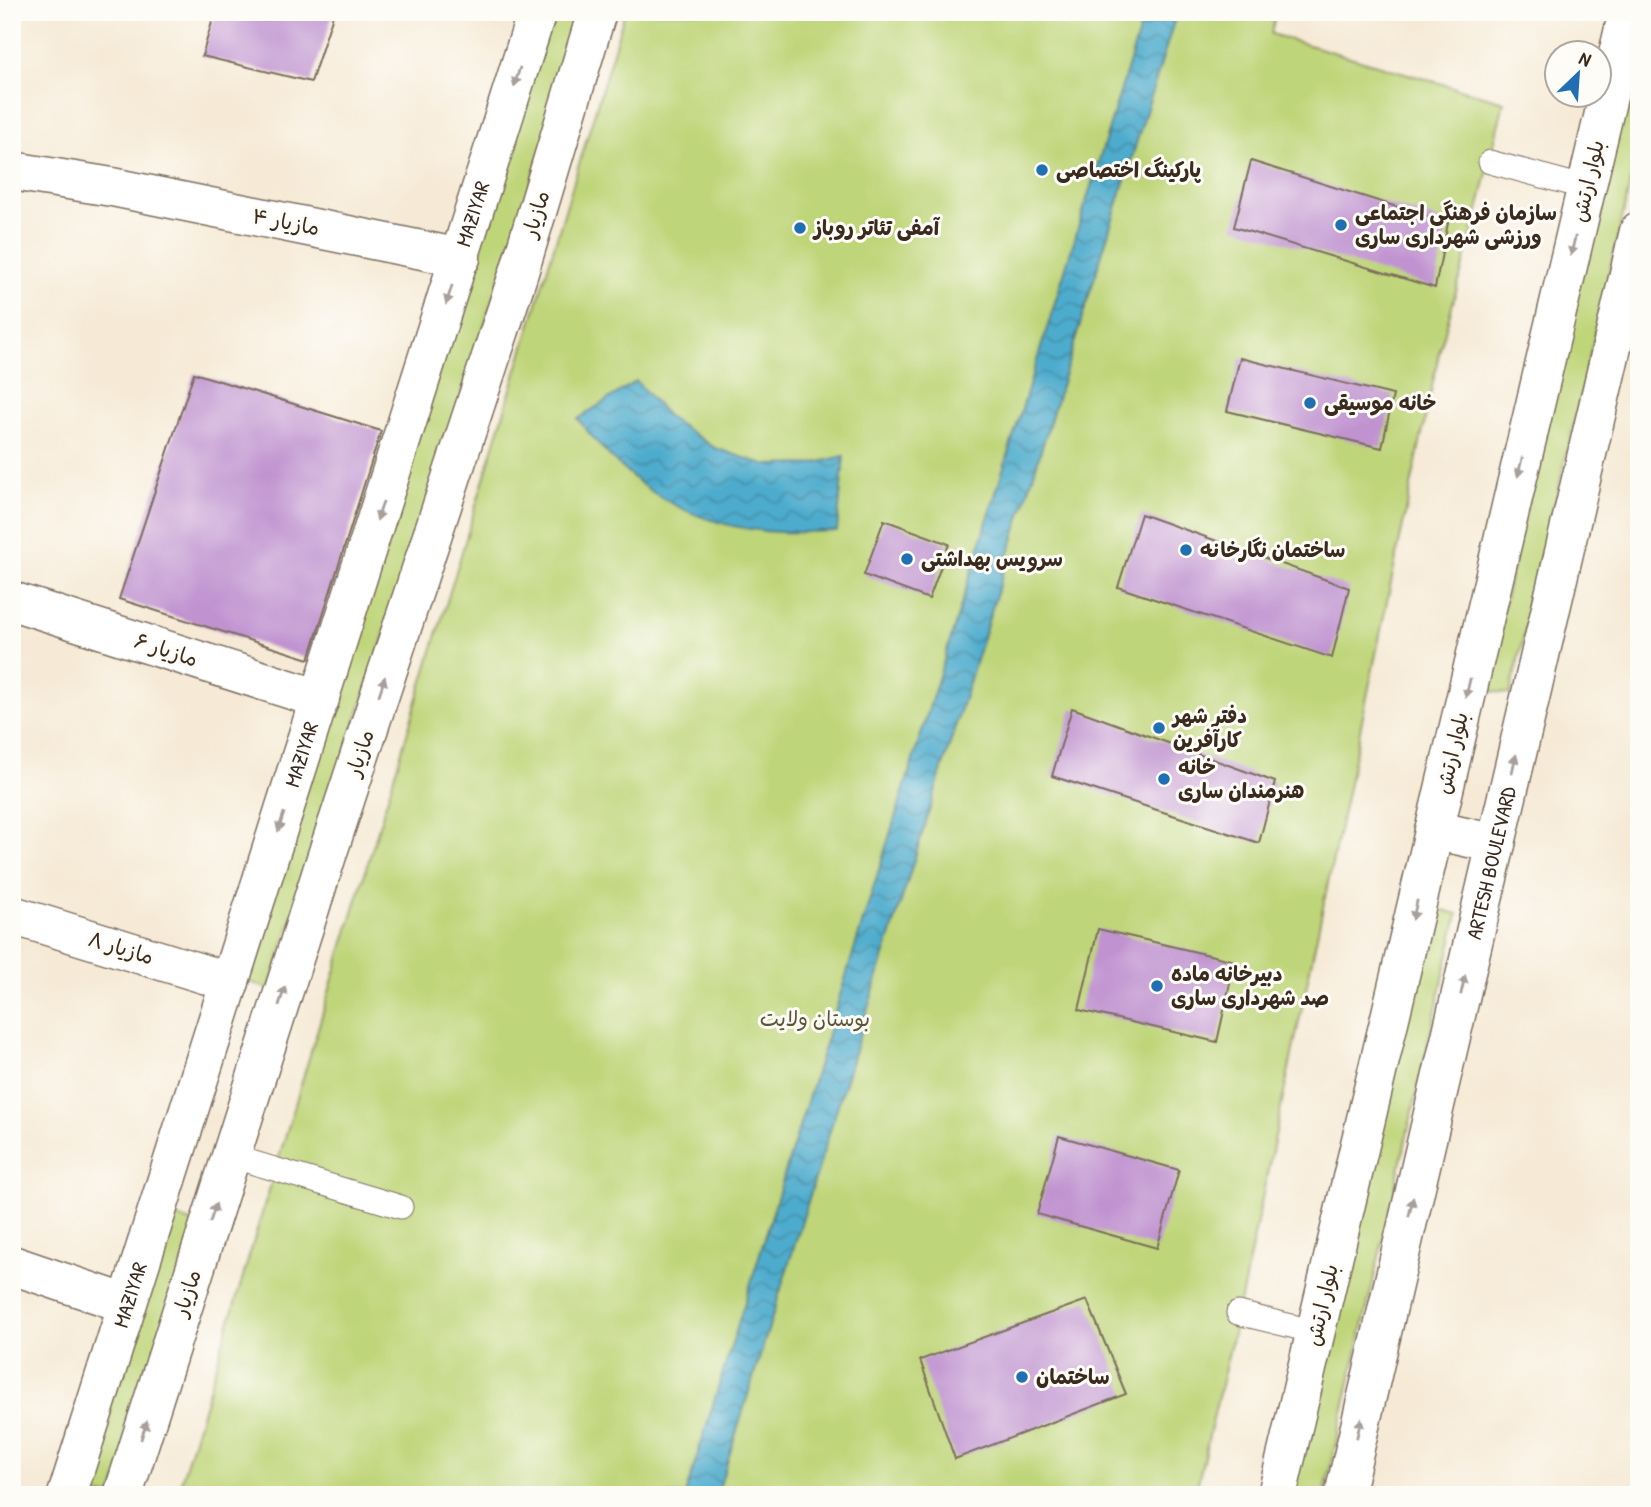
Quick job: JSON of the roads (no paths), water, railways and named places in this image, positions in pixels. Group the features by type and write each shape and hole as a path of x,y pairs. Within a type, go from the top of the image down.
{"main road":[{"name":"MAZIYAR","path":"67,1495 537,12"},
{"name":"مازیار","path":"124,1495 247,1106 514,285 597,12"},
{"name":"بلوار ارتش","path":"1277,1495 1628,12"},
{"name":"مازیار ۴","path":"12,171 112,187 461,258"},
{"name":"ARTESH BOULEVARD","path":"1344,1495 1639,231"},
{"name":"مازیار ۶","path":"12,601 320,699"},
{"path":"1434,830 1496,844"},
{"name":"مازیار ٨","path":"12,915 230,982"},
{"path":"196,1090 247,1106"},
{"path":"12,1265 127,1304"}],"lane":[{"path":"1490,162 1587,188"},
{"path":"232,1156 401,1208"},
{"path":"1238,1313 1316,1332"}],"water":[{"path":"1145,12 1177,12 717,1495 685,1495"},
{"path":"636,381 668,417 715,448 765,465 811,464 844,456 837,531 778,532 746,529 690,512 664,500 641,484 619,465 578,419"}],"place":[{"name":"پارکینگ اختصاصی","path":"1042,170"},
{"name":"سازمان فرهنگی اجتماعی ورزشی شهرداری ساری","path":"1341,225"},
{"name":"آمفی تئاتر روباز","path":"800,228"},
{"name":"خانه موسیقی","path":"1310,403"},
{"name":"ساختمان نگارخانه","path":"1186,550"},
{"name":"سرویس بهداشتی","path":"907,559"},
{"name":"دفتر شهر کارآفرین","path":"1159,728"},
{"name":"خانه هنرمندان ساری","path":"1164,779"},
{"name":"دبیرخانه ماده صد شهرداری ساری","path":"1157,986"},
{"name":"ساختمان","path":"1022,1377"}],"park label":[{"name":"بوستان ولایت","path":"815,1019"}]}
